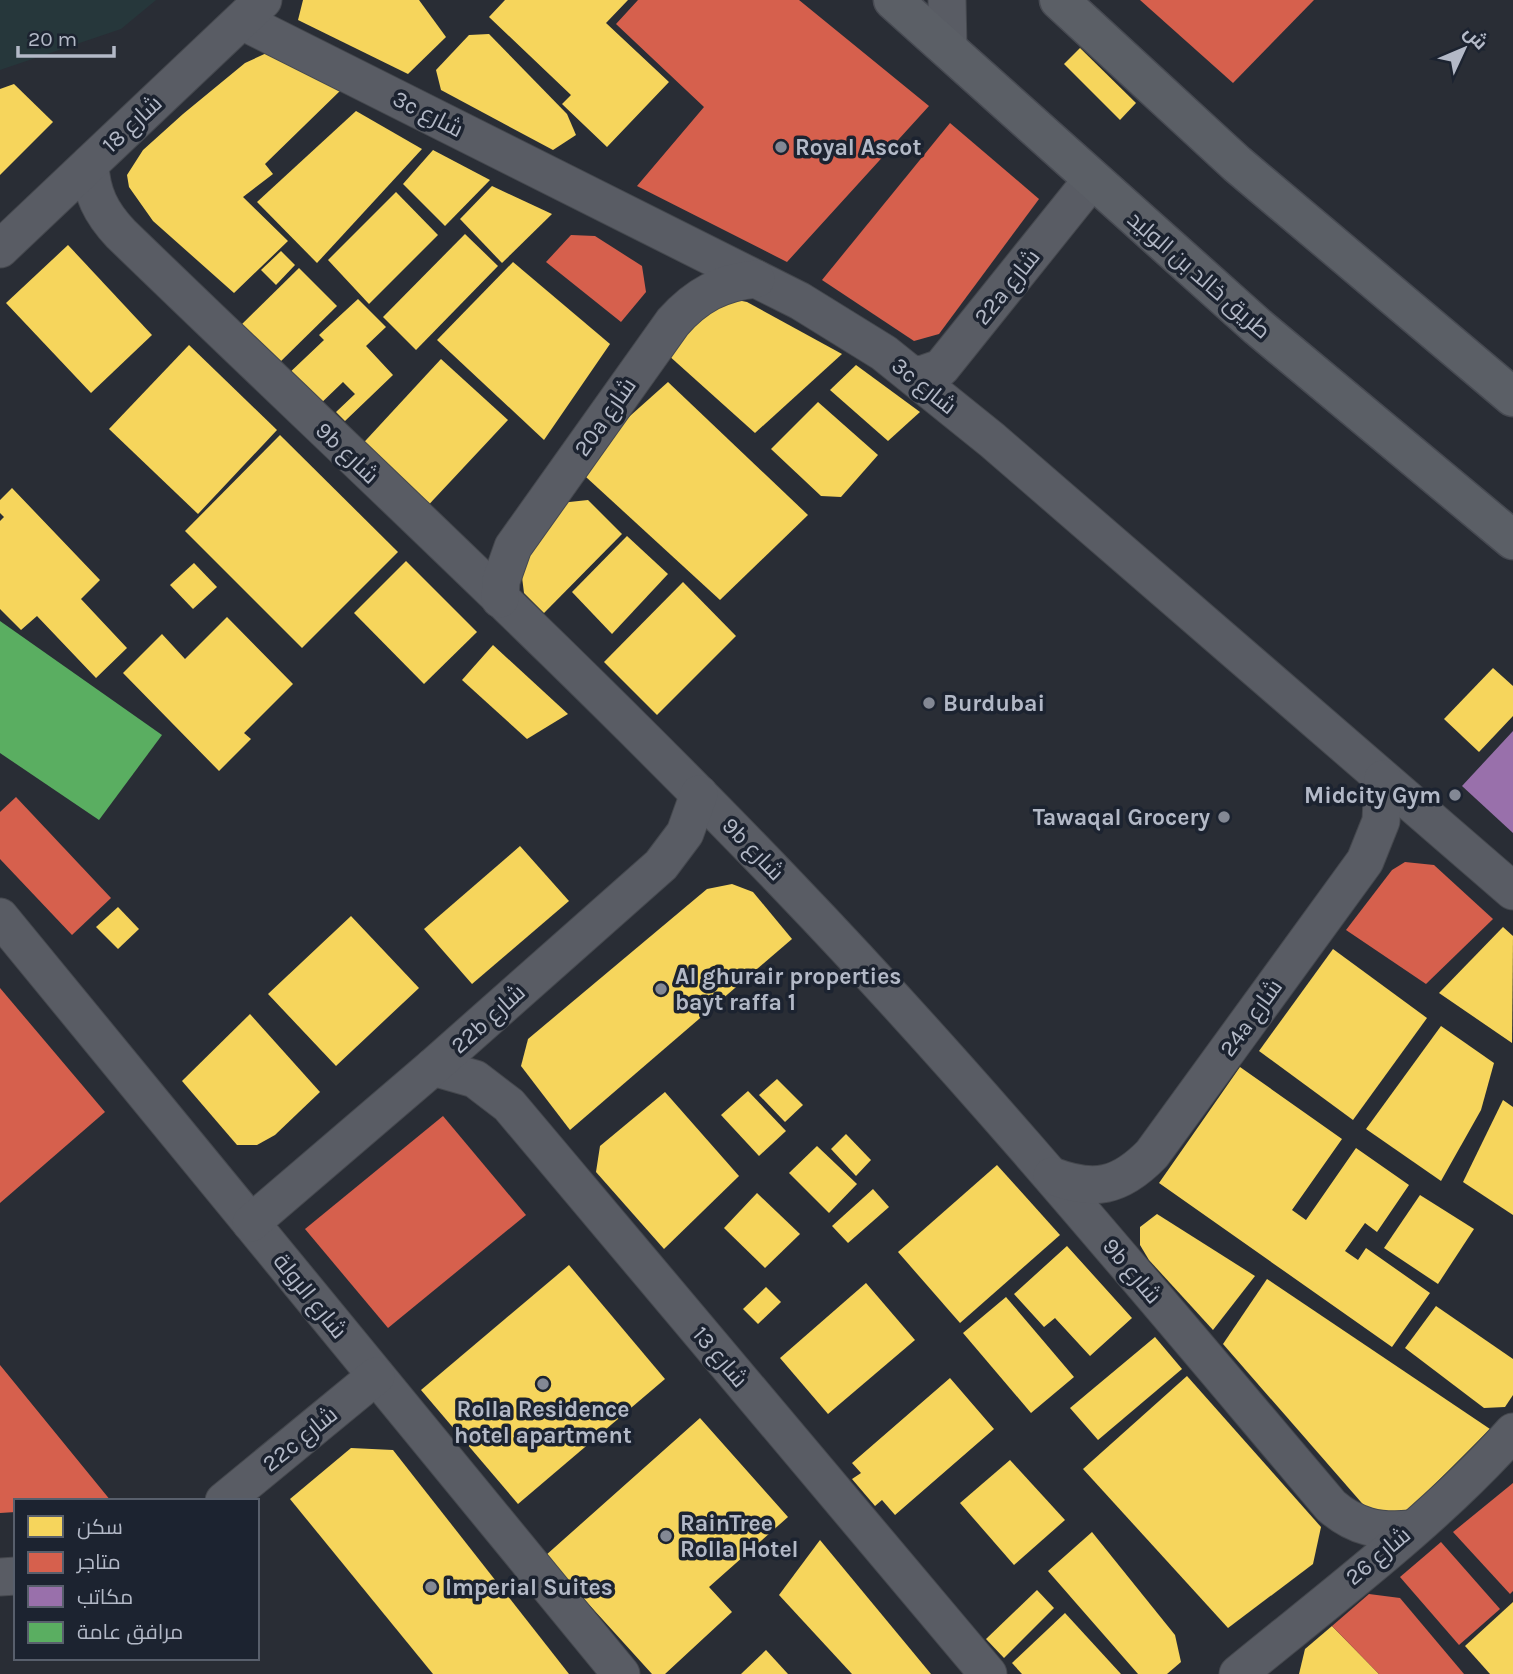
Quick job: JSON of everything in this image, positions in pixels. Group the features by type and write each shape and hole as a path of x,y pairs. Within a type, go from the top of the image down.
{"main road":[{"name":"طريق خالد بن الوليد","path":"893,0 948,47 1091,181 1258,327 1513,540"},
{"path":"1059,0 1237,164 1513,397"}],"street":[{"path":"947,0 948,47"},
{"name":"شارع 18","path":"0,249 253,10"},
{"name":"3c شارع","path":"253,10 843,326 912,374 1513,891"},
{"name":"9b شارع","path":"90,164 94,194 104,215 121,234 699,794 878,982 1052,1176 1331,1506 1345,1519 1363,1526 1394,1531 1410,1529"},
{"name":"22a شارع","path":"912,374 921,375 941,368 1091,181"},
{"name":"20a شارع","path":"500,600 506,564 523,532 673,322 701,296 718,287 756,279"},
{"name":"24a شارع","path":"1052,1176 1073,1184 1095,1186 1128,1175 1152,1154 1365,861 1381,821 1383,779"},
{"name":"22b شارع","path":"251,1223 433,1067 661,865 685,834 699,794"},
{"name":"شارع الرولة","path":"0,917 621,1674"},
{"name":"شارع 13","path":"433,1067 475,1079 509,1105 988,1674"},
{"name":"22c شارع","path":"226,1499 376,1376"},
{"name":"شارع 26","path":"1238,1674 1273,1659 1410,1529 1508,1443"}],"shaded area":[{"path":"0,0 156,0 121,29 0,70"}],"building: سكن":[{"path":"303,0 419,0 446,37 408,74 298,20"},
{"path":"505,0 628,0 606,23 669,82 607,147 562,104 571,95 489,17"},
{"path":"489,34 567,114 576,135 553,150 441,90 436,70 469,35"},
{"path":"1080,48 1136,103 1120,120 1064,64"},
{"path":"271,51 343,88 265,164 273,174 243,197 288,241 234,293 153,221 129,187 127,175 143,150 183,114 245,63"},
{"path":"14,84 53,122 0,175 0,89"},
{"path":"356,111 422,149 317,263 257,202"},
{"path":"433,150 490,180 445,226 403,184"},
{"path":"492,186 552,214 502,263 460,219"},
{"path":"396,192 438,235 369,304 328,260"},
{"path":"465,234 498,266 416,350 383,317"},
{"path":"68,245 152,335 91,393 6,303"},
{"path":"281,251 295,265 276,285 261,270"},
{"path":"513,262 610,344 544,440 437,340"},
{"path":"299,268 337,306 276,366 238,328"},
{"path":"358,299 386,327 366,346 393,375 345,421 336,412 355,394 343,382 315,409 285,377 324,340 319,335"},
{"path":"718,300 747,302 842,354 755,433 667,354"},
{"path":"189,345 277,430 198,514 109,429"},
{"path":"441,359 508,420 421,513 355,452"},
{"path":"856,365 920,412 888,441 830,390"},
{"path":"668,382 808,515 720,600 574,466"},
{"path":"818,402 878,455 841,497 821,496 771,449"},
{"path":"280,435 398,552 302,648 185,531"},
{"path":"12,488 100,580 81,599 127,648 96,678 37,616 21,630 0,609 0,521 4,517 0,513 0,500"},
{"path":"588,500 622,534 544,613 524,593 520,561 560,503"},
{"path":"627,536 668,574 612,634 572,592"},
{"path":"406,561 477,632 424,684 354,613"},
{"path":"194,563 217,587 193,609 170,585"},
{"path":"683,582 736,636 657,715 604,662"},
{"path":"227,617 293,684 244,733 251,739 219,771 123,673 162,634 185,659"},
{"path":"493,645 568,714 527,739 462,680"},
{"path":"1493,668 1513,686 1513,716 1479,752 1444,719"},
{"path":"520,846 569,901 472,984 424,929"},
{"name":"Al ghurair properties bayt raffa 1","path":"732,884 753,892 792,939 570,1130 521,1066 528,1039 707,889"},
{"path":"118,907 139,929 118,949 96,927"},
{"path":"351,916 419,988 336,1066 268,994"},
{"path":"1503,927 1513,936 1512,1043 1439,993"},
{"path":"1333,949 1427,1018 1353,1120 1259,1051"},
{"path":"250,1014 320,1092 275,1135 257,1145 237,1145 182,1081"},
{"path":"1441,1026 1494,1063 1481,1110 1441,1181 1366,1129"},
{"path":"1240,1067 1342,1139 1292,1210 1306,1220 1356,1148 1409,1185 1377,1232 1365,1223 1345,1251 1358,1260 1366,1248 1430,1293 1392,1347 1159,1183"},
{"path":"777,1079 803,1105 785,1122 759,1095"},
{"path":"748,1091 786,1131 759,1156 721,1115"},
{"path":"665,1092 739,1176 664,1249 596,1172 600,1146"},
{"path":"1503,1100 1513,1107 1513,1215 1463,1182"},
{"path":"846,1134 871,1160 856,1176 831,1149"},
{"path":"817,1146 857,1184 829,1213 789,1173"},
{"path":"997,1165 1060,1235 960,1323 898,1252"},
{"path":"873,1189 889,1207 848,1243 832,1226"},
{"path":"757,1193 800,1234 765,1268 724,1228"},
{"path":"1420,1195 1474,1229 1438,1284 1384,1248"},
{"path":"1157,1214 1255,1276 1213,1330 1149,1260 1140,1245 1140,1227"},
{"path":"1067,1246 1132,1318 1090,1356 1055,1318 1044,1327 1014,1294"},
{"name":"Rolla Residence hotel apartment","path":"569,1265 665,1379 518,1504 421,1390"},
{"path":"1267,1279 1490,1429 1402,1517 1374,1517 1223,1344"},
{"path":"866,1283 915,1340 828,1414 780,1358"},
{"path":"766,1287 781,1302 758,1324 743,1309"},
{"path":"1006,1297 1074,1377 1031,1413 963,1333"},
{"path":"1436,1306 1513,1359 1513,1395 1505,1407 1484,1408 1405,1348"},
{"path":"1155,1337 1182,1369 1098,1440 1070,1408"},
{"path":"1187,1376 1321,1527 1313,1564 1228,1628 1083,1469"},
{"path":"950,1378 994,1429 895,1515 882,1500 875,1506 852,1479 861,1473 852,1463"},
{"name":"RainTree Rolla Hotel","path":"700,1418 788,1517 709,1587 732,1612 665,1674 652,1674 545,1556"},
{"name":"Imperial Suites","path":"351,1448 393,1450 569,1674 433,1674 290,1499"},
{"path":"1010,1460 1065,1520 1014,1565 960,1503"},
{"path":"1092,1532 1175,1635 1181,1662 1167,1674 1138,1674 1048,1571"},
{"path":"820,1540 931,1674 852,1674 779,1595"},
{"path":"1037,1590 1054,1608 1004,1658 986,1639"},
{"path":"1513,1602 1513,1674 1490,1674 1465,1646"},
{"path":"1065,1613 1121,1674 1022,1674 1012,1663"},
{"path":"1332,1626 1379,1674 1299,1674 1305,1649"},
{"path":"766,1650 788,1674 741,1674"}],"building: متاجر":[{"name":"Royal Ascot","path":"638,0 799,0 929,106 787,262 637,186 704,107 616,24"},
{"path":"1140,0 1314,0 1233,83"},
{"path":"950,123 1039,199 939,334 914,341 822,280"},
{"path":"571,235 595,236 642,266 646,292 621,322 546,262"},
{"path":"16,797 111,898 72,935 0,859 0,812"},
{"path":"1405,862 1434,865 1493,919 1426,984 1346,930 1392,870"},
{"path":"0,988 105,1112 0,1203"},
{"path":"443,1116 526,1215 388,1328 305,1229"},
{"path":"0,1365 109,1499 14,1499 14,1512 0,1513"},
{"path":"1513,1483 1513,1591 1510,1594 1453,1532"},
{"path":"1441,1542 1500,1609 1459,1645 1400,1577"},
{"path":"1369,1594 1400,1598 1464,1674 1379,1674 1332,1626"}],"building: مكاتب":[{"path":"1513,731 1513,833 1462,786"}],"building: مرافق عامة":[{"path":"0,621 162,735 99,820 0,753"}],"place":[{"name":"Royal Ascot","path":"781,147"},
{"name":"Burdubai","path":"929,703"},
{"name":"Midcity Gym","path":"1455,795"},
{"name":"Tawaqal Grocery","path":"1224,817"},
{"name":"Al ghurair properties bayt raffa 1","path":"661,989"},
{"name":"Rolla Residence hotel apartment","path":"543,1384"},
{"name":"RainTree Rolla Hotel","path":"666,1536"},
{"name":"Imperial Suites","path":"431,1587"}]}
